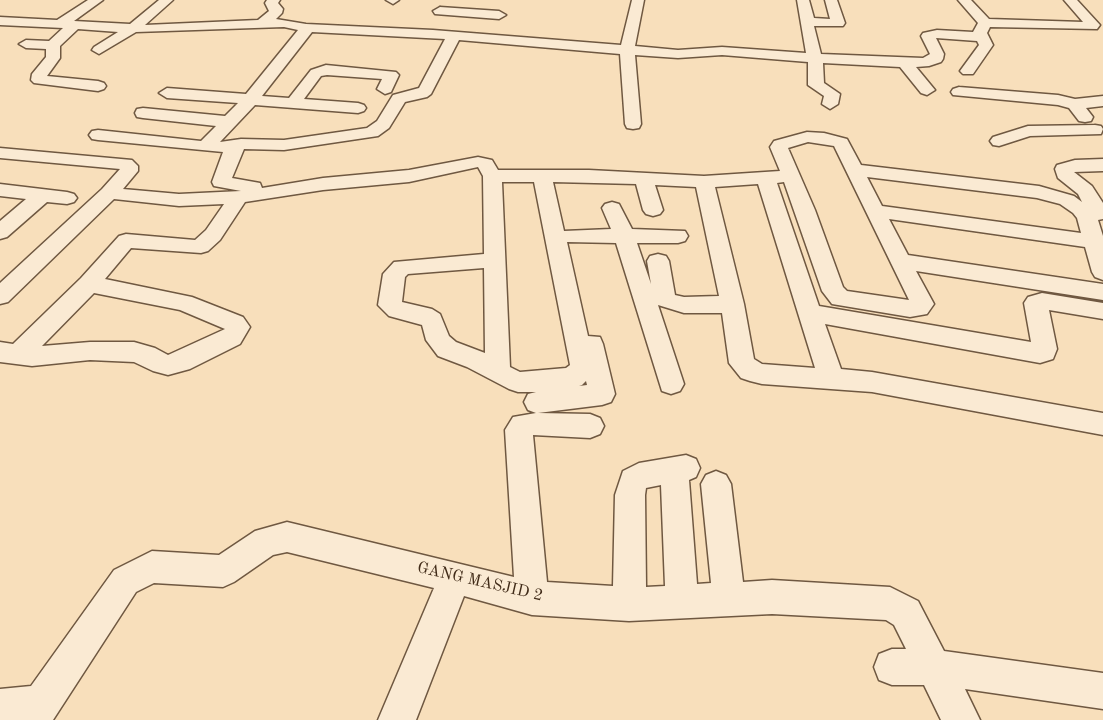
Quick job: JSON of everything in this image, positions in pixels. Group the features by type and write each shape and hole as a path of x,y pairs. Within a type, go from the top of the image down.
{"street":[{"path":"59,25 96,0"},
{"path":"100,50 132,29 167,0"},
{"path":"262,24 275,13 276,9 271,3 274,0"},
{"path":"633,124 627,51 638,0"},
{"path":"803,0 808,19 806,22 815,58 816,85 832,94 830,104"},
{"path":"806,22 838,22 831,0"},
{"path":"964,0 983,28 986,45 968,71"},
{"path":"0,21 132,29 284,23 306,28 454,36 627,51 678,54 722,51 924,63 936,59 937,54 929,40 930,35 974,37 983,28 1092,26 1070,0"},
{"path":"440,11 501,11 480,38"},
{"path":"1084,16 1103,18"},
{"path":"26,44 53,45 74,26"},
{"path":"205,147 250,100 304,35 306,28"},
{"path":"98,135 205,147 234,147 241,144 284,145 377,130 400,98 420,94 425,91 454,36"},
{"path":"53,45 54,53 51,62 40,74 39,80 98,86"},
{"path":"905,63 927,90"},
{"path":"293,103 319,72 326,70 391,75 385,89"},
{"path":"333,107 357,73"},
{"path":"959,92 1058,100 1075,104 1103,101"},
{"path":"168,93 358,108"},
{"path":"1075,104 1099,134"},
{"path":"143,113 229,122"},
{"path":"999,141 1028,131 1099,134"},
{"path":"807,137 839,141 856,170 922,304 919,308 840,298 833,291 779,147 807,137"},
{"path":"234,147 221,182 281,191"},
{"path":"0,153 126,164 129,166 129,171 109,193 0,296"},
{"path":"109,193 179,200 239,197 323,184 409,176 478,162 489,170 644,180 704,182 791,176"},
{"path":"1103,165 1075,166 1064,169 1065,174 1086,190 1097,215 1095,242 1103,272"},
{"path":"489,170 508,377 518,400 532,415 602,394 569,236 548,175"},
{"path":"856,170 1049,194 1067,200 1080,209 1097,215"},
{"path":"496,260 402,267 394,274 390,305 397,310 424,316 432,320 438,340 447,349 476,360 508,377 573,378 583,368 548,175"},
{"path":"766,178 831,378"},
{"path":"644,180 653,210"},
{"path":"704,182 732,304 742,362 750,371 762,374 872,382 1103,424"},
{"path":"0,190 68,198"},
{"path":"0,232 43,195"},
{"path":"9,353 90,284 118,240 190,247 201,246 213,235 239,197"},
{"path":"612,208 624,235 671,384"},
{"path":"876,211 1095,242"},
{"path":"569,236 678,236"},
{"path":"658,261 664,297 667,301 684,305 732,304"},
{"path":"900,261 1103,292"},
{"path":"9,353 32,356 90,351 134,352 146,355 162,364 168,364 181,362 231,338 237,332 238,327 235,323 184,303 90,284"},
{"path":"810,313 1040,353 1044,352 1045,349 1036,303 1042,301 1103,311"},
{"path":"535,413 590,426"},
{"path":"532,598 519,430 535,413"},
{"path":"629,604 630,495 633,480 639,476 681,476 682,601"},
{"path":"716,484 729,599"},
{"name":"GANG MASJID 2","path":"38,712 125,581 152,567 222,571 266,542 287,537 455,577 532,598 629,604 772,597 890,604 906,613 961,720"},
{"path":"398,720 455,577"},
{"path":"892,667 934,667 1103,691"},
{"path":"0,707 38,712"}]}
